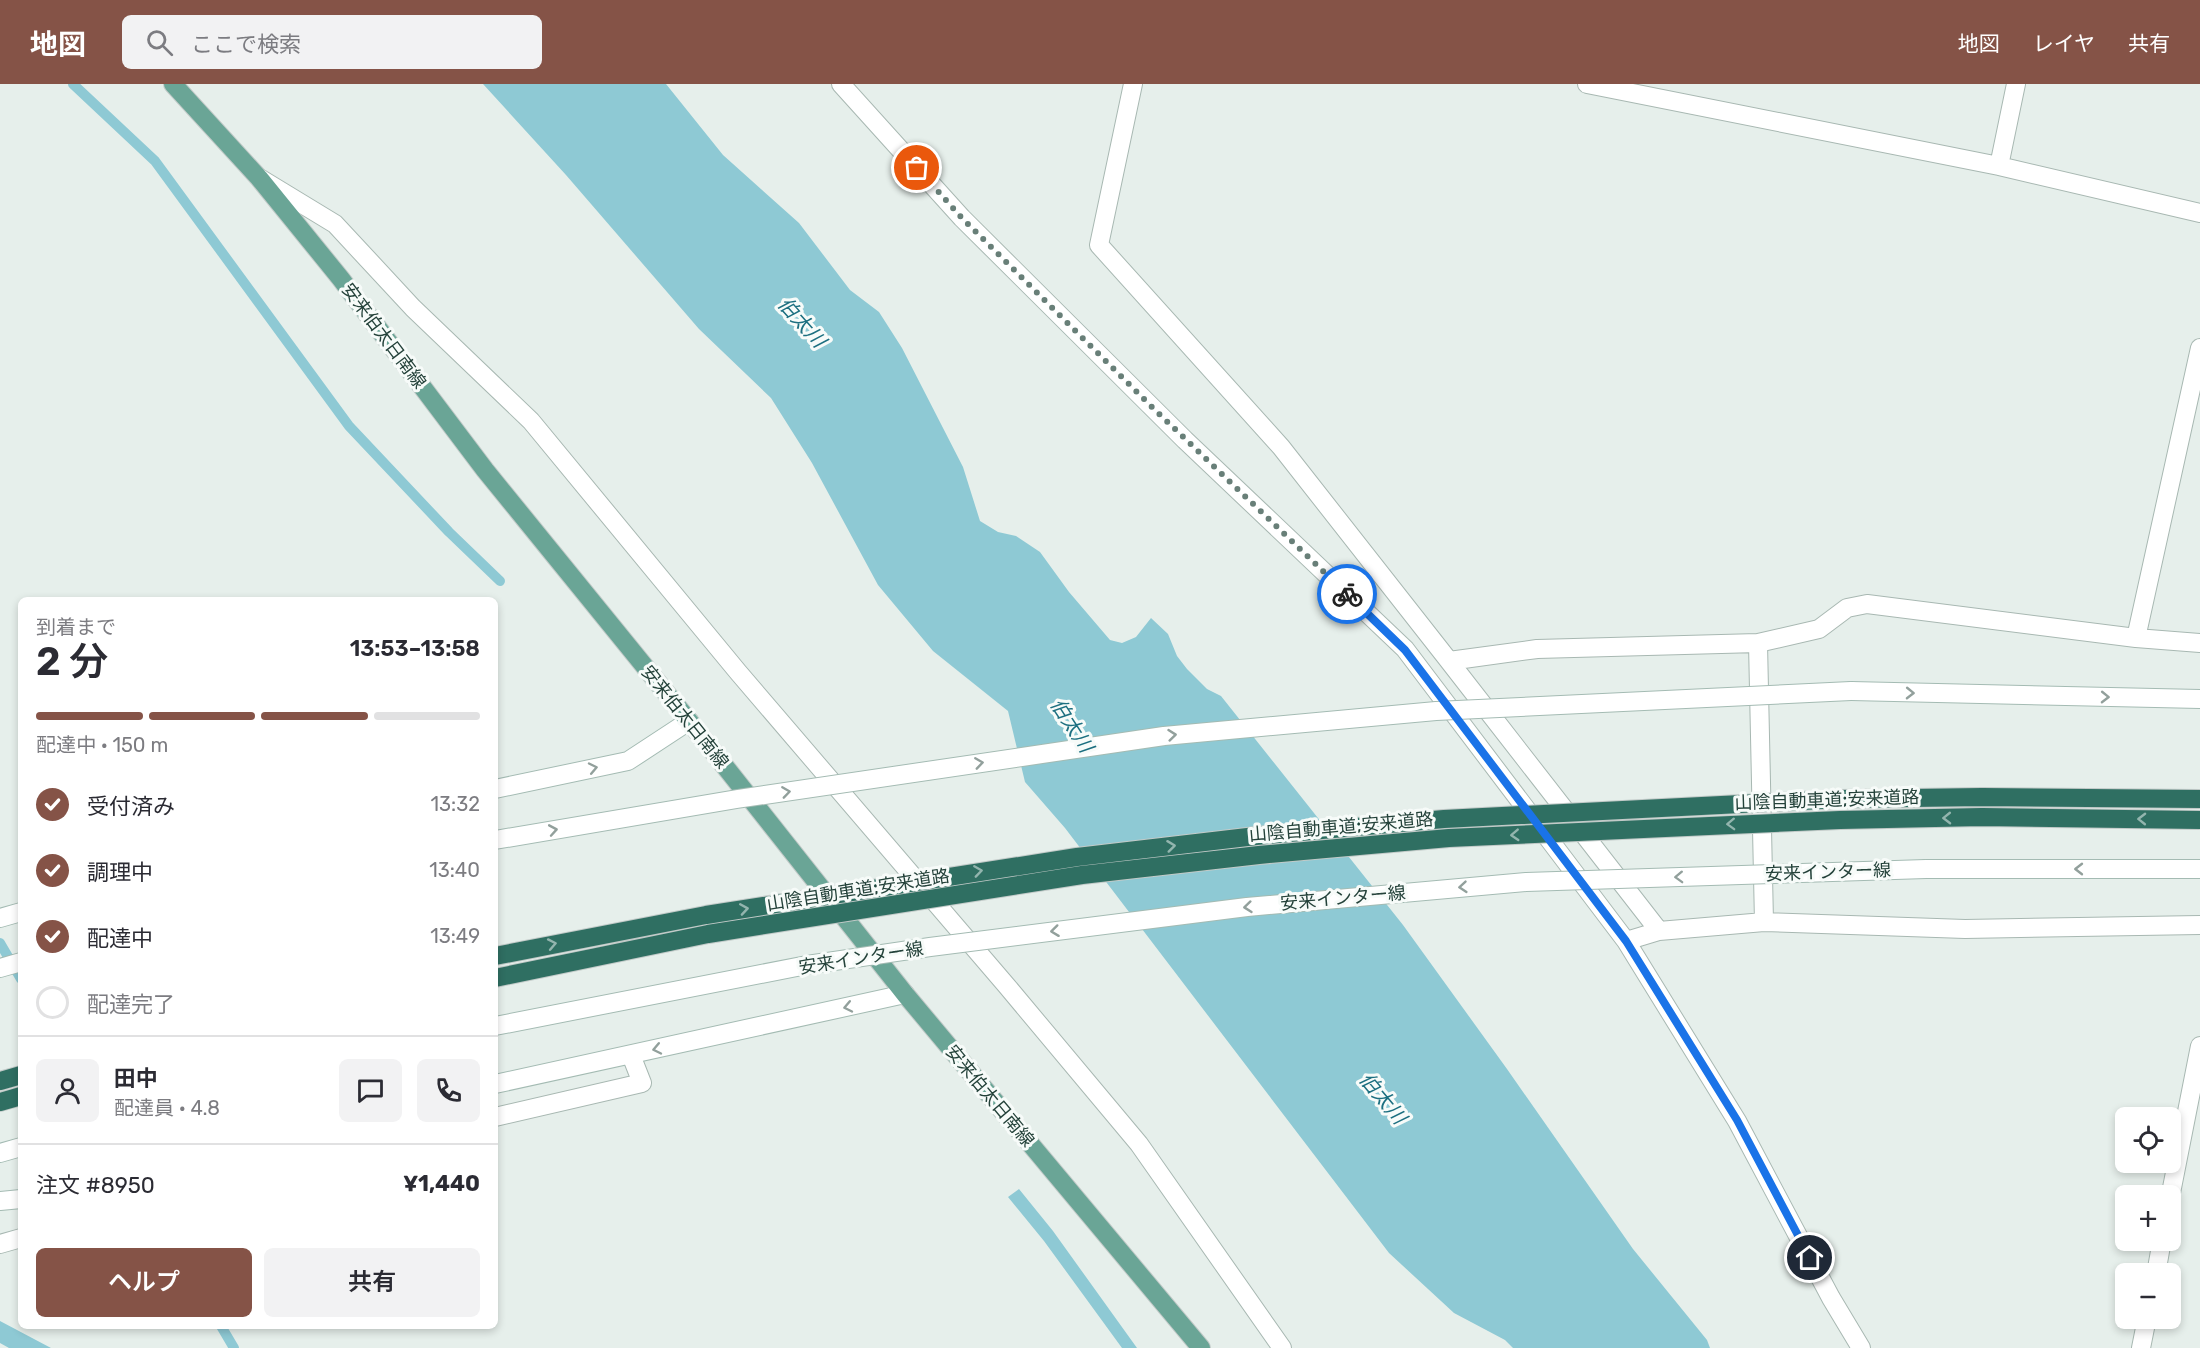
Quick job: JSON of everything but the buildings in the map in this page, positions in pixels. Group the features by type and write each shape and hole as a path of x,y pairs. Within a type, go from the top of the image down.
{"highway":[{"name":"山陰自動車道;安来道路","path":"498,955 706,915 1065,858 1256,836 1432,820 1840,799 1982,797 2200,799"},
{"name":"山陰自動車道;安来道路","path":"498,977 708,934 1082,875 1259,855 1449,838 1840,820 1982,818 2200,820"},
{"path":"0,1081 18,1076"},
{"path":"0,1102 18,1097"}],"main road":[{"name":"安来伯太日南線","path":"173,84 259,178 341,279 485,470 689,721 905,994 1201,1348"}],"street":[{"path":"841,84 962,218 1185,440 1405,650 1626,941 1737,1120 1831,1298 1861,1348"},
{"path":"1133,84 1099,245 1281,447 1659,931"},
{"path":"1587,84 1999,166 2200,213"},
{"path":"1999,166 2016,84"},
{"path":"259,178 335,224 413,308 531,421 738,672 1139,1144 1282,1348"},
{"path":"2136,638 2200,348"},
{"path":"1449,661 1537,649 1758,643 1818,629 1847,608 1867,604 2136,638 2200,642"},
{"path":"1405,650 1426,633"},
{"path":"1758,643 1764,922"},
{"path":"498,839 737,799 1164,736 1436,711 1851,691 2200,699"},
{"path":"498,788 628,761 689,721"},
{"name":"安来インター線","path":"498,1025 807,965 1247,907 1526,882 1926,869 2200,869"},
{"path":"0,918 18,913"},
{"path":"1626,941 1659,931 1764,922 1965,929 2200,925"},
{"path":"0,968 18,963"},
{"path":"498,1083 905,994"},
{"path":"2173,1185 2200,1046"},
{"path":"498,1116 642,1083 631,1055"},
{"path":"0,1153 18,1148"},
{"path":"0,1201 18,1199"},
{"path":"0,1244 18,1239"},
{"path":"2141,1348 2145,1329"}],"water":[{"name":"伯太川","path":"483,84 666,84 723,155 799,223 850,290 879,312 902,348 963,467 980,521 998,532 1016,536 1040,552 1069,592 1110,640 1122,643 1136,637 1151,618 1168,634 1177,656 1187,669 1207,689 1221,696 1403,925 1633,1249 1707,1340 1710,1348 1513,1348 1505,1340 1454,1313 1389,1253 1065,828 1025,782 1008,711 933,651 878,585 812,463 771,398 699,329 566,175"},
{"path":"1019,1189 1053,1231 1137,1348 1122,1348 1044,1241 1008,1197"},
{"path":"0,1321 51,1348 9,1348 0,1343"}],"waterway":[{"path":"73,84 155,161 349,426 449,532 500,581"},
{"path":"0,943 18,974"},
{"path":"223,1329 234,1348"}],"way so far":[{"path":"917,168 962,218 1185,440 1347,594"}],"route":[{"path":"1347,594 1405,650 1626,941 1737,1120 1810,1258"}]}
